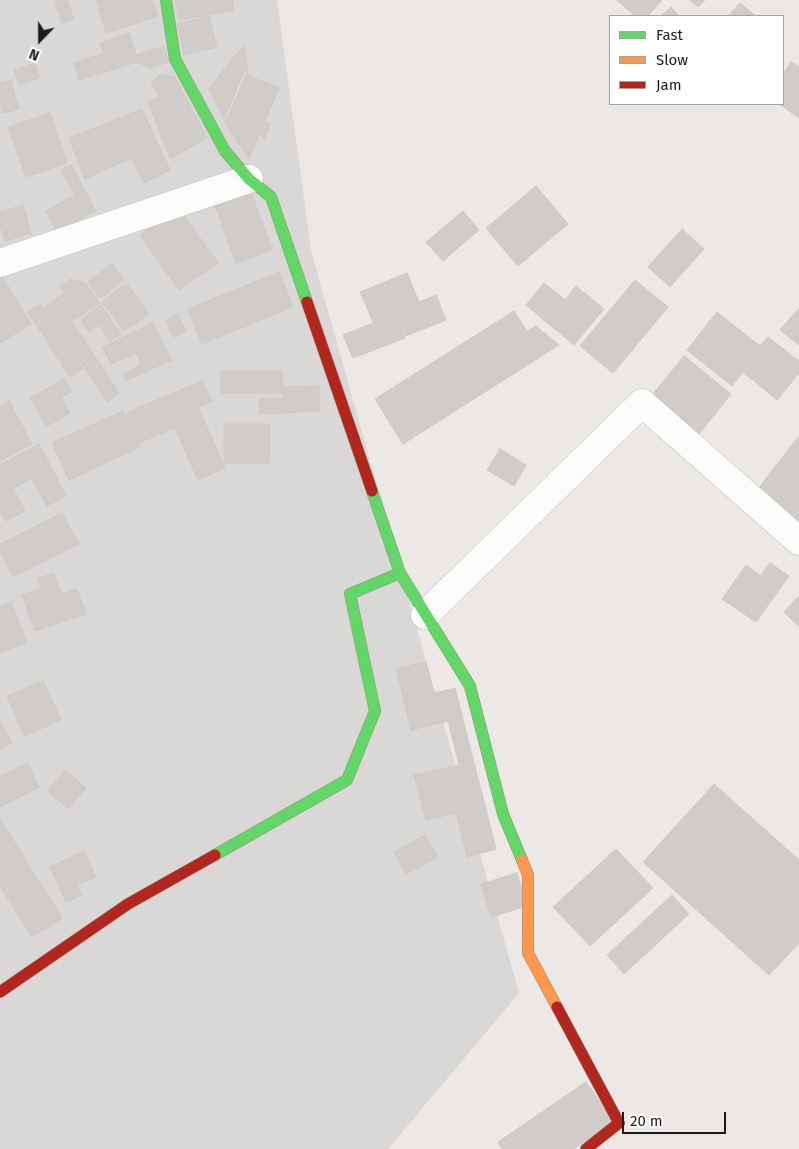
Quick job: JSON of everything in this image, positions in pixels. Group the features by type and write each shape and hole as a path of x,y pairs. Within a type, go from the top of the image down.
{"street":[{"path":"166,0 175,59 225,152 248,180 271,197 400,573 470,686 503,814 528,875 528,953 619,1123 586,1149"},
{"path":"0,263 248,180"},
{"path":"425,615 642,403 799,541"},
{"path":"0,992 128,904 347,780 375,711 350,594 400,573"}],"shaded area":[{"path":"0,0 277,0 311,250 519,993 388,1149 0,1149"}],"building":[{"path":"67,0 74,19 62,23 55,2"},
{"path":"96,0 152,0 158,16 106,33"},
{"path":"175,0 232,0 234,10 179,20"},
{"path":"617,0 662,0 649,15 634,15"},
{"path":"690,0 705,0 698,7"},
{"path":"740,3 755,15 729,15"},
{"path":"671,7 678,15 662,15"},
{"path":"209,16 217,47 184,55 177,24"},
{"path":"129,33 136,55 164,46 169,62 150,68 137,62 79,80 74,63 104,53 100,43"},
{"path":"244,45 248,73 244,71 224,119 209,88"},
{"path":"791,62 799,67 799,118 780,105 784,105 784,72"},
{"path":"35,63 40,78 19,85 14,70"},
{"path":"160,75 175,77 207,138 170,158 148,102 159,97 151,82"},
{"path":"246,75 279,88 265,122 270,124 265,138 259,135 249,159 225,123"},
{"path":"11,80 19,109 3,113 0,102 0,83"},
{"path":"142,109 170,170 144,183 131,158 85,179 69,138"},
{"path":"50,113 67,163 26,177 8,127"},
{"path":"71,165 96,211 57,231 46,211 75,195 61,170"},
{"path":"536,186 568,224 518,266 486,228"},
{"path":"251,192 272,250 236,263 215,205"},
{"path":"23,205 31,233 5,241 0,225 0,212"},
{"path":"178,207 218,263 179,290 140,235"},
{"path":"463,211 479,230 443,261 426,242"},
{"path":"682,229 704,249 670,287 648,267"},
{"path":"112,263 124,280 100,298 88,282"},
{"path":"279,272 293,307 202,344 188,309"},
{"path":"407,273 419,302 436,295 446,320 406,336 396,313 373,322 360,292"},
{"path":"0,275 31,324 0,343"},
{"path":"71,279 85,283 100,303 74,320 58,298 65,293 60,287"},
{"path":"635,280 668,307 613,373 580,346"},
{"path":"126,283 149,314 124,331 102,302"},
{"path":"544,283 565,300 576,286 604,309 574,345 526,305"},
{"path":"57,298 119,393 107,402 45,307"},
{"path":"41,304 83,368 70,377 28,312"},
{"path":"101,305 121,334 110,341 99,325 89,332 81,320"},
{"path":"799,308 799,345 780,330"},
{"path":"514,311 527,331 536,326 559,345 403,444 375,399"},
{"path":"717,312 760,346 768,337 799,361 799,373 777,400 743,372 732,386 687,350"},
{"path":"178,314 186,332 173,337 166,320"},
{"path":"396,314 405,338 353,358 343,335"},
{"path":"153,323 172,362 167,362 126,381 123,374 141,365 136,353 111,364 103,347"},
{"path":"684,356 731,394 696,438 648,400"},
{"path":"221,371 282,371 283,393 221,393"},
{"path":"64,379 72,392 61,397 70,413 47,426 30,398"},
{"path":"202,381 212,401 198,407 225,468 198,480 175,428 139,443 126,413"},
{"path":"319,386 320,411 260,414 259,399 283,398 283,387"},
{"path":"9,401 32,444 0,461 0,406"},
{"path":"123,411 140,447 69,480 52,443"},
{"path":"224,424 269,424 269,463 224,463"},
{"path":"799,436 799,523 757,490"},
{"path":"39,444 66,496 47,506 32,478 13,488 25,511 6,521 0,510 0,465"},
{"path":"500,449 526,465 514,486 487,470"},
{"path":"62,513 79,544 13,577 0,551 0,544"},
{"path":"770,563 789,576 756,622 722,599 746,565 761,576"},
{"path":"54,573 61,594 77,589 86,614 35,631 22,595 42,589 38,578"},
{"path":"799,596 799,627 784,612"},
{"path":"11,602 27,643 0,653 0,606"},
{"path":"426,662 434,693 455,688 496,849 467,857 456,813 426,820 414,775 459,765 448,721 411,730 396,669"},
{"path":"43,681 61,720 24,736 7,696"},
{"path":"0,721 12,743 0,749"},
{"path":"27,763 39,787 0,807 0,777"},
{"path":"66,770 86,789 68,809 47,790"},
{"path":"714,784 799,860 799,943 769,975 643,862"},
{"path":"0,819 62,918 32,937 0,886"},
{"path":"425,835 438,857 406,874 394,852"},
{"path":"616,849 653,888 590,946 553,907"},
{"path":"84,851 96,877 77,885 82,895 66,902 50,867"},
{"path":"517,873 527,906 491,917 481,884"},
{"path":"672,895 689,914 624,974 607,955"},
{"path":"586,1082 614,1122 573,1149 502,1149 498,1142"}],"traffic: fast":[{"path":"166,0 175,59 225,151 249,179 271,197 307,302"},
{"path":"372,491 400,573 470,686 503,814 522,860"},
{"path":"215,855 347,780 375,711 350,594 400,573"}],"traffic: slow":[{"path":"522,860 528,875 528,953 557,1007"}],"traffic: jam":[{"path":"307,302 372,491"},
{"path":"0,992 128,904 215,855"},
{"path":"557,1007 619,1123 586,1149"}]}
